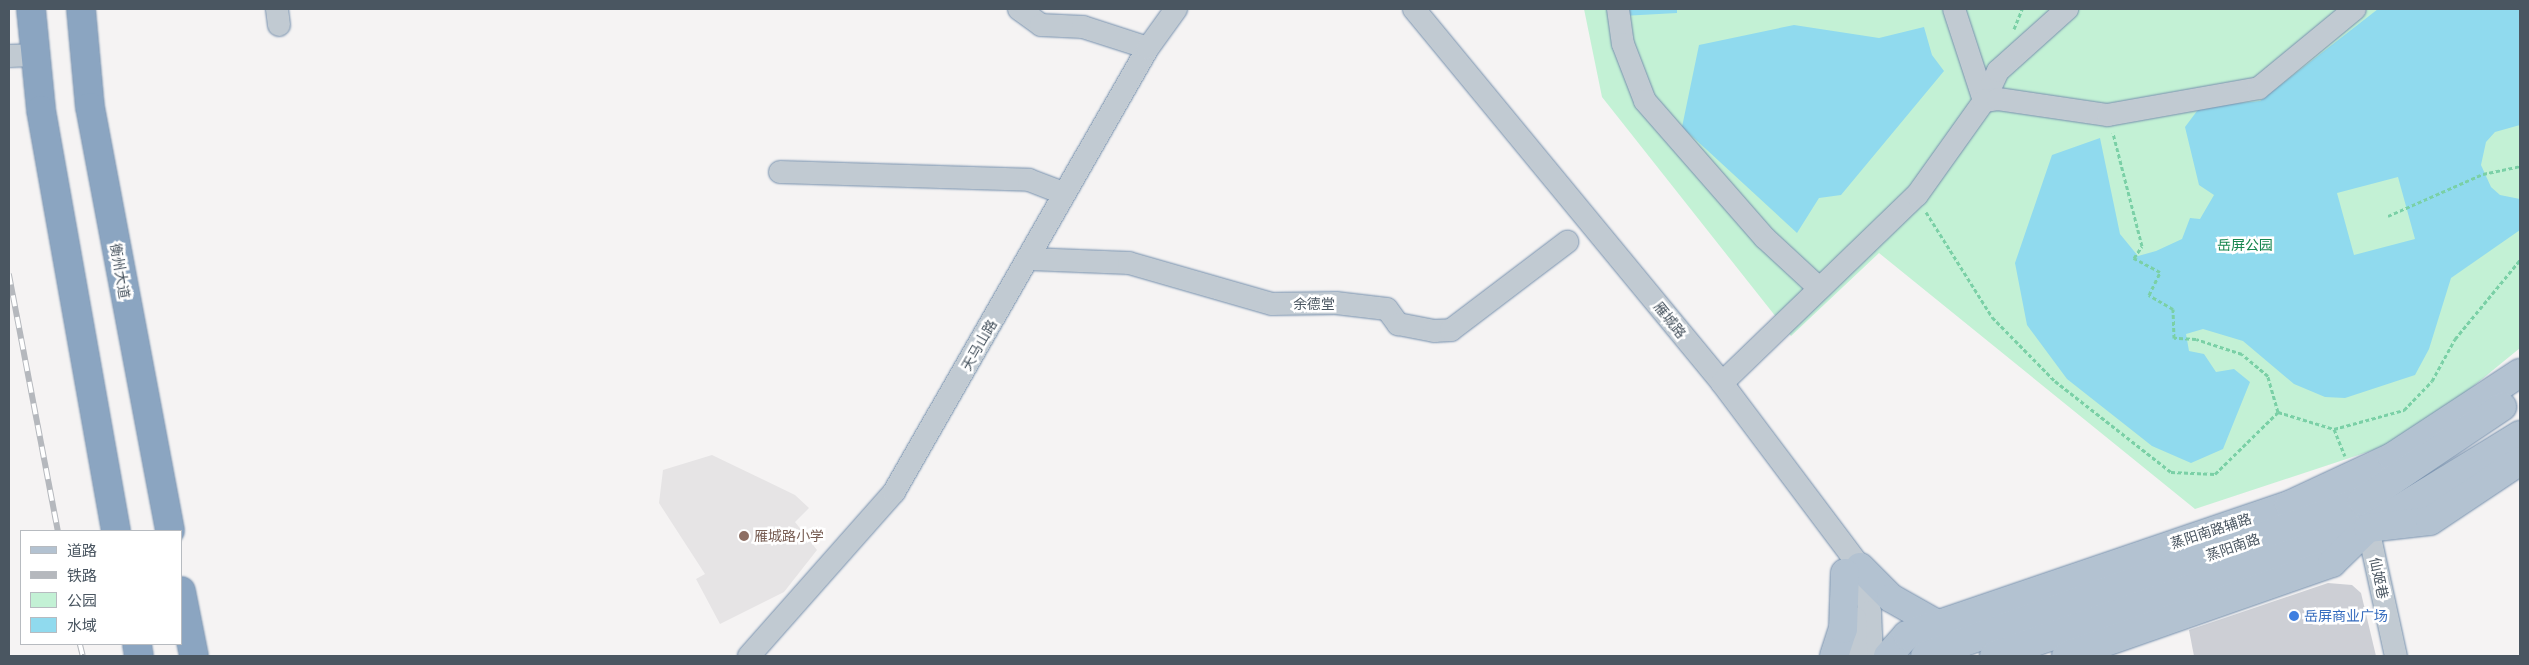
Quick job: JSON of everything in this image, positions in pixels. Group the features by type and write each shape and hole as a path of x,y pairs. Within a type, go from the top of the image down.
{"highway":[{"path":"31,9 22,55 41,110 116,530"},
{"name":"衡州大道","path":"81,9 90,107 170,530"},
{"path":"182,596 194,656"}],"main road":[{"name":"蒸阳南路辅路","path":"1888,656 1907,634 2289,505 2392,457 2520,373"},
{"name":"蒸阳南路","path":"1988,646 2362,501 2520,395"},
{"name":"蒸阳南路","path":"1925,656 1988,646 2368,528 2520,435"},
{"path":"2066,656 2332,563 2368,528 2430,521 2520,461"},
{"path":"1834,656 1843,629 1852,570 1891,598 1934,625 1988,646"}],"street":[{"path":"1019,9 1041,25 1083,27 1144,47"},
{"name":"天马山路","path":"748,656 894,492 1030,259 1163,9"},
{"name":"天马山路","path":"739,656 888,488 1058,191 1144,47 1176,9"},
{"name":"雁城路","path":"1398,9 1712,391 1852,570 1856,656"},
{"name":"雁城路","path":"1414,9 1722,383 1852,570 1870,612 1872,656"},
{"path":"1618,9 1623,44 1645,101 1765,238 1819,288"},
{"path":"1954,9 1984,101"},
{"path":"1722,383 1917,195 1984,101 1998,71 2067,9"},
{"path":"1984,101 1998,99 2108,115 2259,88 2355,9"},
{"path":"780,172 1029,180 1058,191"},
{"name":"余德堂","path":"1030,259 1128,264 1272,304 1336,303 1387,309 1398,324 1434,331 1451,330 1567,242"},
{"name":"仙姬巷","path":"2368,528 2396,656"}],"path":[{"path":"2108,115 2142,246 2134,258 2160,272 2149,295 2173,309 2174,338 2196,339 2242,354 2268,376 2278,412"},
{"path":"2388,216 2483,174 2520,166"},
{"path":"1917,195 1992,317 2055,381 2171,472 2215,474 2278,412"},
{"path":"2278,412 2334,429 2404,410 2432,381 2455,339 2520,260"}],"shaded area":[{"name":"雁城路小学","path":"712,455 795,495 809,508 795,522 817,550 784,592 720,624 696,579 705,574 659,503 663,470"}],"green space":[{"name":"岳屏公园","path":"1584,9 2520,9 2520,348 2410,438 2195,509 1879,253 1791,336 1602,97"}],"water":[{"path":"1621,9 1677,9 1677,13 1622,16"},
{"path":"2378,9 2520,9 2520,125 2495,132 2486,142 2481,165 2491,187 2500,195 2520,199 2520,230 2451,278 2429,349 2415,375 2345,398 2325,397 2294,384 2243,341 2203,329 2186,334 2189,351 2204,354 2216,372 2234,369 2250,382 2223,449 2191,463 2152,446 2067,379 2027,325 2015,263 2052,155 2100,138 2120,234 2138,256 2156,251 2182,239 2190,218 2200,219 2214,195 2199,185 2185,127 2200,107 2260,101","holes":["2398,177 2415,239 2354,255 2337,193"]},
{"path":"1794,25 1879,38 1924,27 1932,55 1944,71 1841,195 1819,198 1797,233 1682,127 1699,45"}],"building":[{"name":"岳屏商业广场","path":"2328,583 2352,585 2361,593 2376,656 2194,656 2189,630"}],"railway":[{"path":"9,274 58,530"},
{"path":"80,645 83,656"}],"place":[{"name":"雁城路小学","path":"744,536"},
{"name":"岳屏商业广场","path":"2294,616"}]}
